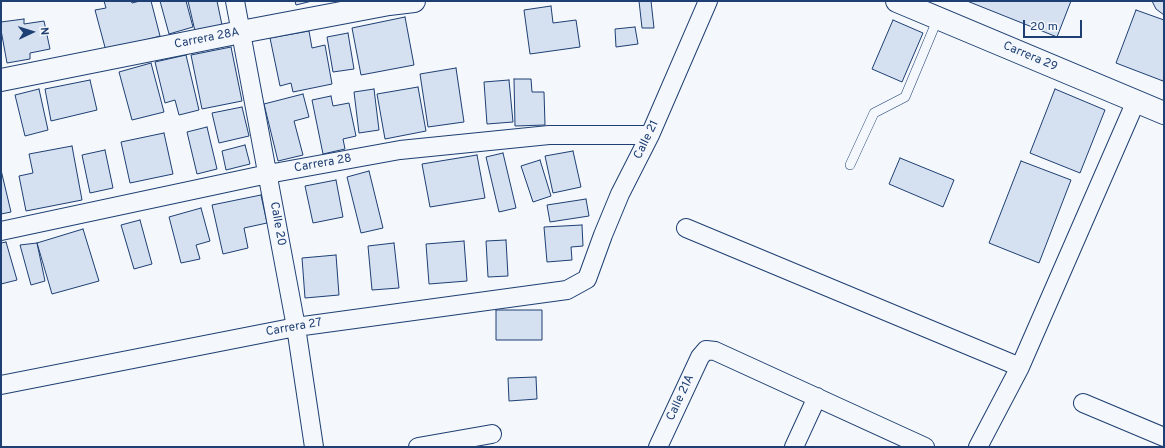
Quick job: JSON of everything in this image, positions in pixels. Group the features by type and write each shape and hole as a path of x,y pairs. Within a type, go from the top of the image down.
{"street":[{"name":"Calle 20","path":"235,1 296,327 314,447"},
{"name":"Carrera 28A","path":"1,80 241,32 389,4 414,1"},
{"name":"Calle 21","path":"587,279 620,194 650,136 708,1"},
{"name":"Carrera 29","path":"897,1 1164,113"},
{"path":"978,447 1020,367 1136,101"},
{"name":"Carrera 28","path":"1,231 268,174 400,150 549,135 650,136"},
{"path":"686,228 1020,367"},
{"name":"Carrera 27","path":"1,385 296,327 567,290 587,279"},
{"name":"Calle 21A","path":"658,447 700,357 706,350 715,351 817,397"},
{"path":"794,447 817,397 925,447"},
{"path":"1083,403 1164,437"},
{"path":"418,447 492,434"}],"lane":[{"path":"850,165 874,113 905,97 938,18"}],"building":[{"path":"104,1 131,1 132,3 151,1 160,36 106,51 95,10 106,8"},
{"path":"160,1 186,1 193,27 169,34"},
{"path":"188,1 217,1 222,25 195,31"},
{"path":"295,1 312,1 296,5"},
{"path":"639,1 651,1 654,28 642,28"},
{"path":"967,1 1071,1 1057,37"},
{"path":"1152,1 1164,1 1164,15 1156,9"},
{"path":"551,6 553,23 576,20 580,47 530,54 524,10"},
{"path":"1136,10 1164,20 1163,81 1116,63"},
{"path":"405,17 414,65 361,75 352,28"},
{"path":"24,19 24,24 44,21 50,49 30,53 30,59 7,63 1,22"},
{"path":"893,20 923,33 902,82 872,69"},
{"path":"635,27 638,44 616,47 615,29"},
{"path":"309,31 312,48 325,45 332,84 293,92 291,83 280,86 270,38"},
{"path":"348,33 354,69 333,72 327,37"},
{"path":"231,47 242,101 202,109 191,55"},
{"path":"186,55 199,110 179,115 175,100 165,103 155,62"},
{"path":"151,63 164,112 132,120 119,72"},
{"path":"456,68 464,122 428,127 420,74"},
{"path":"514,79 531,79 532,92 544,92 545,125 515,126"},
{"path":"90,80 97,110 51,121 45,89"},
{"path":"509,80 513,122 487,124 484,82"},
{"path":"418,87 426,131 385,139 377,94"},
{"path":"39,89 48,130 25,136 15,95"},
{"path":"374,89 379,130 359,133 354,92"},
{"path":"1055,89 1105,110 1080,173 1030,153"},
{"path":"303,94 309,117 294,121 303,155 278,161 264,104"},
{"path":"331,96 333,106 349,103 356,136 343,139 345,149 323,154 312,100"},
{"path":"242,107 249,136 219,143 212,113"},
{"path":"207,127 217,169 197,174 187,132"},
{"path":"164,133 173,174 130,183 121,142"},
{"path":"245,145 250,164 226,170 222,151"},
{"path":"72,146 82,200 26,211 19,176 33,173 29,154"},
{"path":"105,150 113,188 90,193 82,155"},
{"path":"573,151 581,187 553,193 545,156"},
{"path":"503,153 516,208 499,212 486,157"},
{"path":"477,155 485,198 430,207 422,164"},
{"path":"900,158 954,180 943,207 889,184"},
{"path":"540,160 551,196 533,202 521,166"},
{"path":"1021,161 1071,180 1039,263 989,243"},
{"path":"1,170 11,212 1,214"},
{"path":"369,171 383,228 361,233 347,177"},
{"path":"336,180 343,217 313,223 305,186"},
{"path":"261,195 267,223 244,228 248,248 223,254 212,205"},
{"path":"586,199 589,216 550,222 547,205"},
{"path":"201,208 210,241 196,245 200,259 181,263 169,217"},
{"path":"140,220 152,264 134,269 121,225"},
{"path":"582,225 583,246 571,247 572,260 547,262 544,227"},
{"path":"83,229 99,281 52,294 37,243"},
{"path":"506,240 508,276 488,277 486,241"},
{"path":"464,241 467,281 429,284 426,244"},
{"path":"6,242 17,280 1,284 1,243"},
{"path":"37,243 45,281 31,285 20,245"},
{"path":"394,243 399,288 372,290 368,246"},
{"path":"336,255 339,295 305,298 302,258"},
{"path":"496,310 542,310 542,340 496,340"},
{"path":"536,377 537,399 509,401 508,378"}]}
